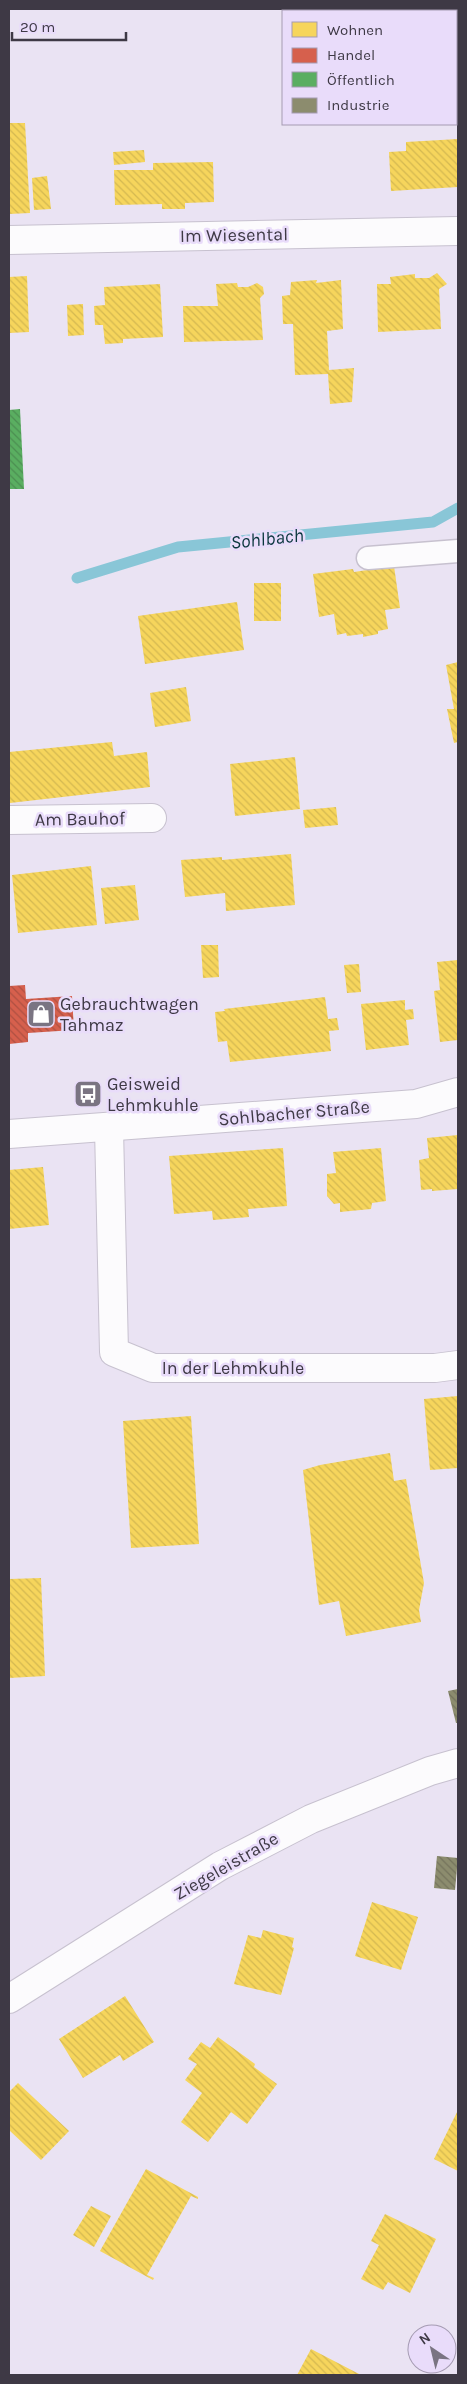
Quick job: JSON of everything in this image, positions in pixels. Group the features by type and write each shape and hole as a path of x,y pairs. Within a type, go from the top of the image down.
{"street":[{"name":"Im Wiesental","path":"9,240 458,232"},
{"name":"Am Bauhof","path":"9,820 152,818"},
{"name":"Sohlbacher Straße","path":"9,1134 416,1104 458,1092"},
{"name":"In der Lehmkuhle","path":"109,1128 114,1352 152,1368 435,1368 458,1365"},
{"name":"Ziegeleistraße","path":"9,1999 237,1858 311,1819 430,1771 458,1763"}],"lane":[{"path":"368,558 458,551"}],"building: Wohnen":[{"path":"9,123 25,123 30,213 9,214"},
{"path":"458,139 458,187 391,191 389,152 406,151 406,142"},
{"path":"144,150 145,162 114,165 113,152"},
{"path":"213,162 214,202 185,203 185,209 162,209 162,204 115,205 114,170 153,170 153,163"},
{"path":"47,176 51,209 34,210 32,178"},
{"path":"437,273 447,284 439,289 441,329 378,332 377,284 391,284 390,277 415,274 415,278 429,278"},
{"path":"27,276 29,332 9,333 9,277"},
{"path":"317,280 316,283 341,280 343,329 327,331 329,370 354,368 352,402 330,404 328,374 295,375 293,324 283,324 282,296 290,295 291,282"},
{"path":"237,283 238,287 248,287 257,283 263,287 264,294 260,298 263,340 184,342 183,306 218,306 216,284"},
{"path":"160,284 163,337 123,339 123,343 105,344 103,325 95,325 94,306 105,305 104,287"},
{"path":"83,304 84,335 68,336 67,305"},
{"path":"394,566 400,608 385,610 388,629 378,631 378,634 363,637 363,634 347,636 346,633 337,635 334,614 319,617 313,574 353,569 354,572"},
{"path":"254,583 281,583 281,621 254,621"},
{"path":"237,602 244,650 145,664 138,616"},
{"path":"458,662 458,742 454,743 447,709 454,709 446,665"},
{"path":"186,687 191,721 155,727 150,693"},
{"path":"112,742 114,756 147,752 150,787 10,803 9,752"},
{"path":"295,757 300,809 235,816 230,764"},
{"path":"336,807 338,825 305,828 303,810"},
{"path":"291,854 295,905 226,911 225,893 185,897 181,860 222,857 222,860"},
{"path":"91,866 97,925 18,933 12,875"},
{"path":"135,885 139,920 105,924 101,888"},
{"path":"201,945 218,945 219,977 203,978"},
{"path":"458,960 458,1040 440,1042 434,991 440,990 437,962"},
{"path":"359,964 361,992 347,993 344,965"},
{"path":"325,997 328,1019 337,1018 339,1030 329,1031 331,1051 230,1062 227,1041 218,1042 215,1012 225,1011 224,1009"},
{"path":"405,1000 405,1010 413,1009 414,1019 406,1020 409,1045 366,1050 361,1004"},
{"path":"458,1135 458,1189 421,1190 419,1160 429,1158 427,1138"},
{"path":"283,1148 287,1206 248,1209 249,1217 213,1220 212,1211 174,1214 169,1156"},
{"path":"381,1148 386,1201 372,1203 371,1209 340,1212 340,1203 334,1204 327,1196 327,1174 336,1173 333,1152"},
{"path":"43,1167 49,1225 9,1229 9,1170"},
{"path":"458,1396 458,1468 430,1470 424,1399"},
{"path":"191,1416 199,1544 131,1548 123,1421"},
{"path":"390,1453 394,1481 406,1479 424,1583 419,1610 421,1622 346,1636 339,1601 319,1605 303,1470 320,1465"},
{"path":"41,1578 45,1676 9,1678 9,1579"},
{"path":"372,1902 418,1917 401,1970 355,1956"},
{"path":"263,1930 294,1938 292,1947 294,1948 281,1995 234,1984 248,1935 261,1938"},
{"path":"125,1996 154,2042 123,2061 120,2055 83,2078 59,2039"},
{"path":"218,2037 255,2064 254,2067 277,2084 247,2124 231,2112 208,2142 181,2122 202,2093 185,2080 197,2064 188,2059 201,2042 210,2048"},
{"path":"18,2083 69,2131 41,2160 9,2130 9,2092"},
{"path":"458,2110 458,2171 434,2159"},
{"path":"146,2169 198,2197 198,2199 191,2196 147,2275 154,2278 153,2280 100,2251"},
{"path":"91,2206 111,2216 94,2247 73,2235"},
{"path":"385,2214 436,2239 410,2293 388,2282 383,2290 361,2279 379,2245 371,2241"},
{"path":"311,2349 361,2375 297,2375"}],"building: Handel":[{"name":"Gebrauchtwagen Tahmaz","path":"25,985 26,999 72,996 74,1030 28,1033 28,1042 9,1044 9,986"}],"building: Öffentlich":[{"path":"20,409 24,489 9,489 9,410"}],"building: Industrie":[{"path":"458,1689 458,1723 456,1723 448,1691"},
{"path":"437,1856 458,1858 455,1890 434,1888"}],"waterway":[{"name":"Sohlbach","path":"77,578 178,547 433,522 458,508"}],"place":[{"name":"Gebrauchtwagen Tahmaz","path":"41,1014"},
{"name":"Geisweid Lehmkuhle","path":"88,1094"}]}
